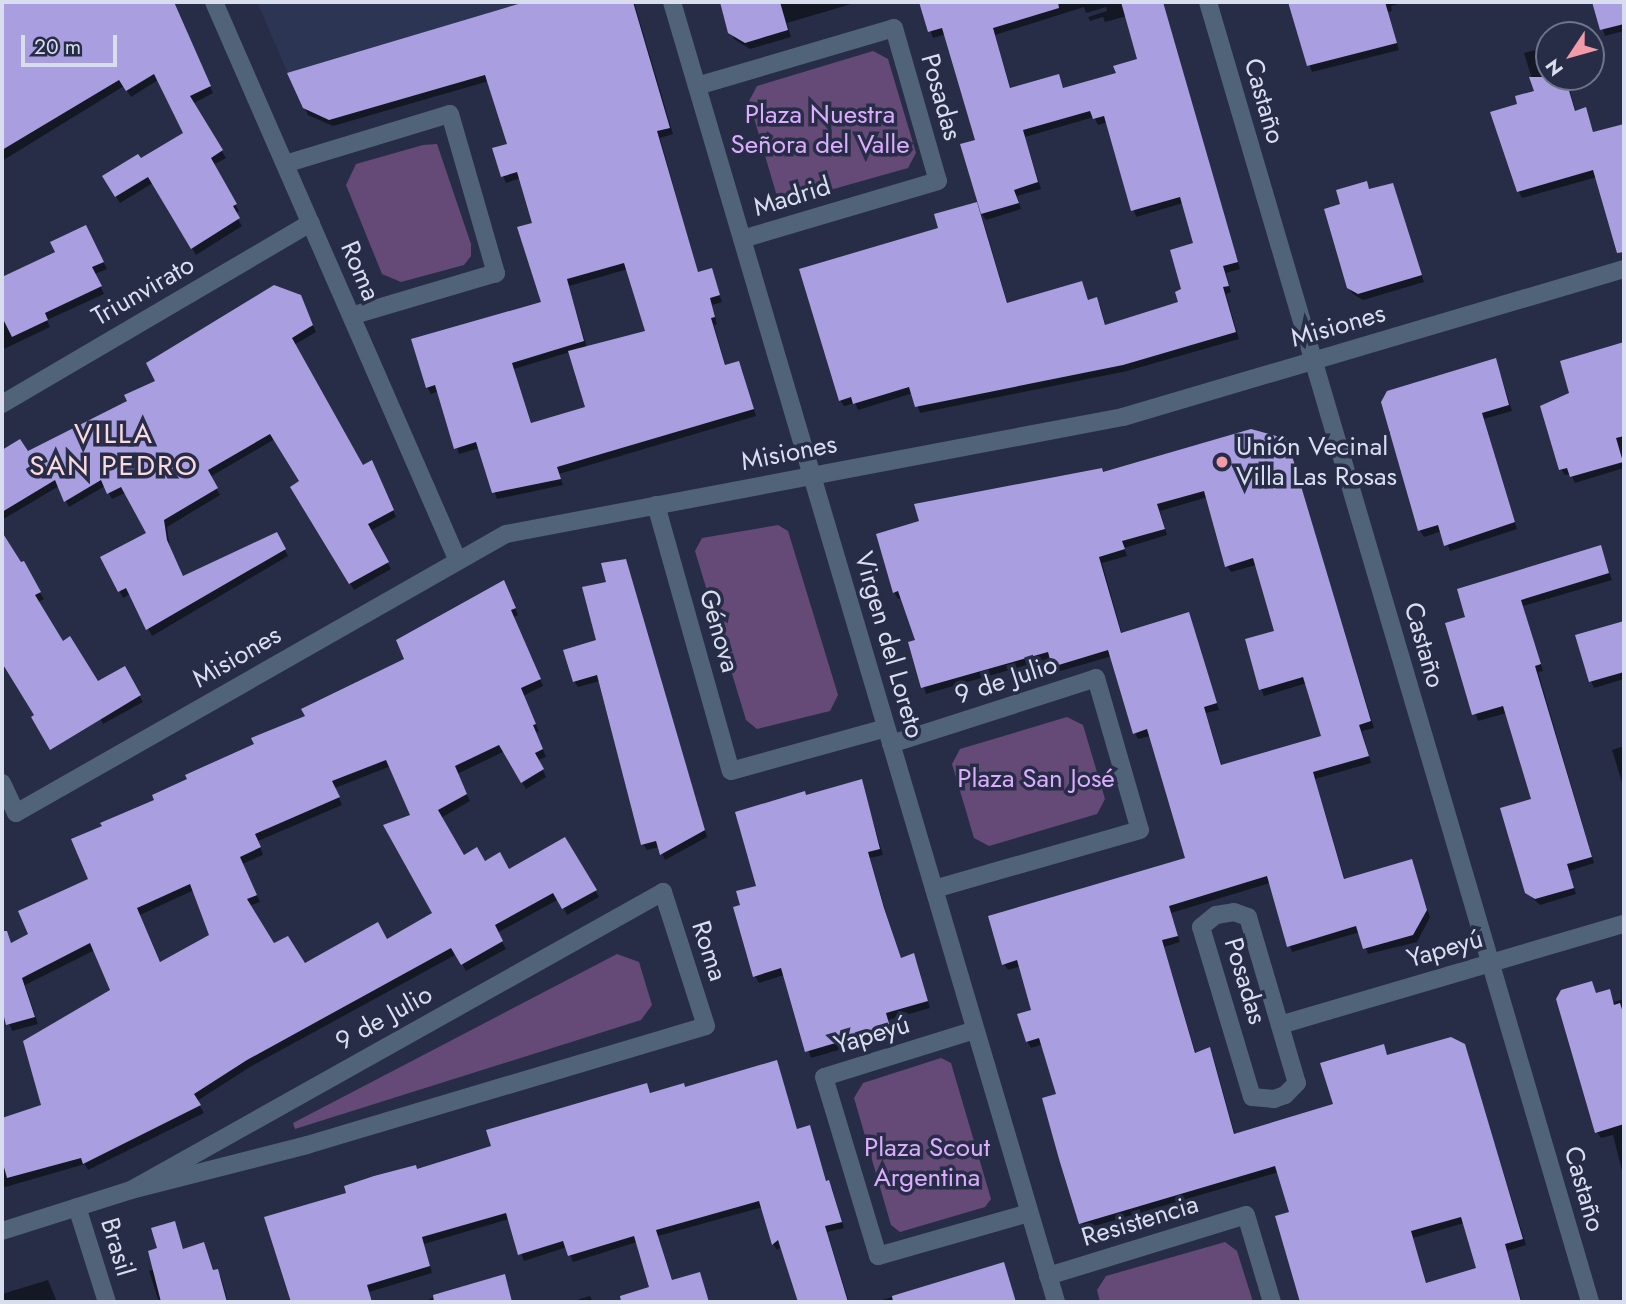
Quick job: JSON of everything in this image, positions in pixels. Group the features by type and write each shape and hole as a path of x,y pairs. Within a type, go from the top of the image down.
{"street":[{"name":"Roma","path":"214,2 458,561"},
{"name":"Virgen del Loreto","path":"672,2 1056,1302"},
{"name":"Castaño","path":"1208,2 1590,1302"},
{"name":"Posadas","path":"697,86 894,28 939,181"},
{"path":"285,164 450,114 496,273 351,316"},
{"name":"Madrid","path":"741,239 939,181"},
{"name":"Triunvirato","path":"2,404 311,223"},
{"name":"Misiones","path":"2,783 16,813 506,534 1123,417 1624,269"},
{"name":"Génova","path":"656,505 731,771"},
{"name":"9 de Julio","path":"731,771 889,736 1096,678 1140,830 934,889"},
{"name":"Roma","path":"663,892 706,1026"},
{"name":"9 de Julio","path":"131,1190 663,892"},
{"name":"Posadas","path":"1228,912 1248,917 1280,1025 1297,1083 1280,1098 1252,1097 1201,927 1211,918 1228,912"},
{"name":"Yapeyú","path":"1280,1025 1624,924"},
{"name":"9 de Julio","path":"2,1231 131,1190 307,1145 706,1026"},
{"name":"Yapeyú","path":"975,1030 824,1077 878,1256 1029,1213"},
{"name":"Brasil","path":"77,1207 107,1302"},
{"name":"Resistencia","path":"1048,1276 1246,1215 1272,1302"}],"shaded area":[{"path":"257,2 633,2 641,28 329,120 303,108"}],"green space":[{"name":"Plaza Nuestra Señora del Valle","path":"873,51 888,59 916,153 908,168 791,201 776,193 749,101 757,86"},
{"path":"437,144 471,244 471,256 464,265 401,282 382,274 346,185 356,164 423,145"},
{"path":"778,525 788,531 838,695 830,711 757,729 746,720 695,551 702,538"},
{"name":"Plaza San José","path":"1067,717 1083,725 1105,799 1097,814 989,846 974,838 952,764 960,749"},
{"path":"617,954 639,962 652,1005 641,1020 295,1129 293,1123"},
{"name":"Plaza Scout Argentina","path":"941,1058 951,1063 991,1199 985,1207 900,1232 891,1225 854,1098 863,1083"},
{"path":"1225,1242 1237,1251 1253,1302 1100,1302 1097,1290 1106,1276"}],"building":[{"path":"2,2 174,2 211,86 190,96 223,150 211,158 237,204 233,206 240,218 191,249 148,177 115,197 102,176 138,154 141,158 183,133 154,74 126,91 119,80 2,150"},
{"path":"525,2 633,2 670,128 657,131 698,272 712,268 720,295 710,298 715,317 711,318 725,365 739,361 754,409 557,467 561,479 492,493 476,442 454,449 435,385 426,388 411,339 541,302 517,227 532,223 517,172 501,177 492,148 507,144 485,75 329,120 303,108 287,73","holes":["624,263 645,331 568,351 585,407 531,423 512,363 584,341 567,279"]},
{"path":"720,2 780,2 788,30 745,43 728,33"},
{"path":"919,2 1058,2 1059,8 993,28 1010,88 1059,74 1063,88 1116,73 1113,66 1137,59 1121,2 1163,2 1238,262 1223,266 1229,286 1223,287 1236,332 1123,365 915,407 909,387 853,404 851,397 839,401 799,269 938,228 934,214 977,202 1007,303 1082,281 1088,300 1097,297 1105,325 1178,302 1175,292 1181,289 1170,250 1193,243 1180,197 1131,211 1104,116 1093,119 1090,111 1023,130 1038,182 1014,190 1019,203 981,214 960,144 975,140 942,28 928,32"},
{"path":"1288,2 1385,2 1397,43 1307,66"},
{"path":"1592,2 1624,2 1624,24 1605,29 1605,21 1597,21"},
{"path":"1529,77 1535,77 1535,91 1569,91 1575,111 1586,107 1593,132 1624,124 1624,252 1617,253 1593,170 1517,192 1490,112 1517,104 1515,96 1534,91"},
{"path":"1367,181 1369,189 1393,183 1422,275 1358,294 1347,288 1324,209 1340,204 1336,190"},
{"path":"86,225 104,262 92,267 102,286 45,313 48,320 12,337 2,317 2,277 55,252 50,242"},
{"path":"274,285 301,295 313,325 292,338 363,465 372,460 394,510 368,524 389,562 349,584 290,487 299,481 270,434 208,470 218,488 164,520 167,540 183,576 277,532 286,549 146,630 126,588 118,592 100,557 146,533 121,487 107,494 101,480 64,502 55,480 2,512 2,450 20,439 28,451 127,401 124,395 155,381 146,363"},
{"path":"1624,342 1624,436 1616,438 1623,462 1570,477 1567,468 1559,470 1540,406 1569,393 1560,361"},
{"path":"1496,358 1509,405 1482,413 1515,522 1444,546 1438,525 1418,531 1381,402 1387,391"},
{"path":"1251,429 1287,439 1371,721 1359,725 1369,756 1313,772 1344,879 1412,859 1427,910 1413,935 1363,949 1356,926 1287,947 1267,876 1169,906 1178,936 1162,940 1195,1053 1210,1047 1234,1134 1333,1104 1320,1063 1384,1044 1387,1055 1451,1037 1465,1044 1523,1239 1505,1244 1521,1302 1300,1302 1275,1216 1289,1212 1275,1166 1079,1224 1042,1098 1056,1094 1039,1038 1026,1042 1017,1014 1031,1010 1017,960 1002,965 988,916 1185,858 1147,729 1133,734 1108,650 1052,667 1048,652 921,688 908,642 915,640 898,591 893,593 876,534 919,521 914,504 1102,468 1103,472","holes":["1204,491 1225,567 1253,558 1274,631 1245,639 1259,690 1303,677 1321,736 1221,765 1204,707 1217,703 1189,612 1121,633 1099,557 1125,549 1122,541 1165,529 1157,504","1461,1217 1476,1268 1426,1283 1411,1231"]},
{"path":"2,532 21,562 24,561 41,592 35,595 63,641 70,636 98,681 125,666 141,695 50,750 31,717 34,715 2,663"},
{"path":"1601,545 1609,573 1521,600 1541,664 1535,666 1592,857 1567,864 1574,888 1535,899 1525,893 1500,808 1531,799 1503,706 1472,715 1445,623 1465,617 1457,589"},
{"path":"626,559 705,830 660,855 656,841 641,845 597,675 573,682 563,650 596,640 582,587 606,582 601,563"},
{"path":"504,580 516,608 511,610 541,679 521,688 536,724 533,725 543,749 535,753 544,769 521,783 499,745 455,766 467,794 438,810 464,855 477,847 485,861 500,852 509,869 565,837 597,890 562,909 553,893 495,925 503,941 461,965 451,948 247,1060 194,1094 201,1105 83,1164 81,1158 7,1178 2,1160 2,1118 41,1105 23,1041 110,990 90,943 22,978 35,1017 6,1025 2,1009 2,931 7,931 11,943 28,934 18,911 88,879 71,839 102,826 100,823 154,800 152,795 187,779 185,775 254,744 251,738 305,716 301,709 404,659 396,640","holes":["386,760 410,815 383,825 432,913 387,939 378,922 305,963 288,936 274,943 247,899 257,895 240,857 261,847 255,834 340,797 332,781","190,884 209,935 160,962 137,908"]},
{"path":"1624,621 1624,672 1589,682 1575,635"},
{"path":"862,779 880,849 868,852 884,908 901,958 914,953 928,1001 886,1013 890,1027 805,1052 781,968 753,977 733,907 740,905 736,891 756,886 735,812 805,791 806,795"},
{"path":"1592,981 1596,993 1610,989 1614,1005 1620,1003 1624,1016 1624,1124 1595,1133 1556,999 1561,990"},
{"path":"777,1060 797,1129 810,1125 826,1181 829,1180 842,1222 825,1226 848,1302 798,1302 778,1240 772,1245 759,1201 656,1230 672,1280 700,1272 709,1302 621,1302 620,1296 649,1287 634,1236 568,1256 563,1241 518,1255 506,1213 422,1237 430,1266 367,1285 372,1302 291,1302 264,1217 346,1193 344,1186 374,1176 416,1165 417,1169 491,1146 486,1130 647,1083 650,1093 684,1083 685,1087"},
{"path":"175,1221 183,1249 204,1242 213,1270 218,1269 227,1302 161,1302 148,1251 157,1248 151,1228"},
{"path":"1004,1262 1016,1302 893,1302 892,1296"},
{"path":"505,1274 512,1302 434,1302 433,1295"}],"place":[{"name":"Unión Vecinal Villa Las Rosas","path":"1222,462"}],"district":[{"name":"VILLA SAN PEDRO","path":"114,450"}]}
